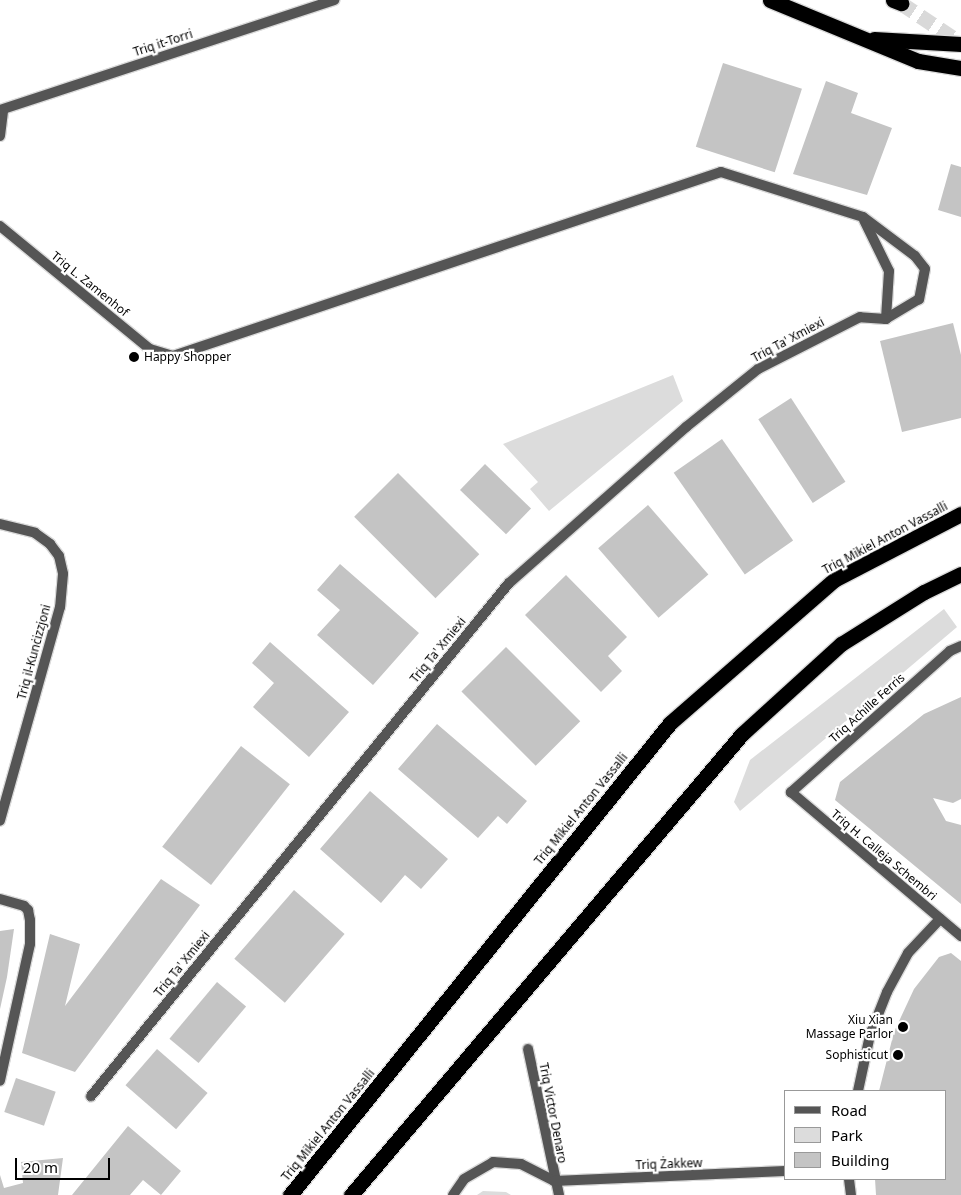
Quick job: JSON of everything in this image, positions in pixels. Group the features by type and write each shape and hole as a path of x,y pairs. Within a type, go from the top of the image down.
{"highway":[{"path":"770,0 918,61 961,68"},
{"path":"863,38 961,44"},
{"name":"Triq Mikiel Anton Vassalli","path":"290,1195 670,723 834,580 961,514"},
{"path":"351,1195 582,918 742,734 841,644 924,592 961,574"}],"street":[{"name":"Triq it-Torri","path":"1,110 334,0"},
{"path":"0,136 1,110"},
{"name":"Triq L. Zamenhof","path":"0,226 150,349 168,355 191,351 721,172 863,217"},
{"path":"863,217 915,256 925,269 919,299 886,319"},
{"path":"863,217 889,271 886,319"},
{"name":"Triq Ta' Xmiexi","path":"91,1096 509,583 686,427 758,369 860,317 886,319"},
{"name":"Triq il-Kunċizzjoni","path":"0,524 35,533 50,544 59,556 63,574 60,607 0,821"},
{"name":"Triq Achille Ferris","path":"791,792 950,651 961,646"},
{"name":"Triq H. Calleja Schembri","path":"791,792 961,936"},
{"path":"0,899 24,906 28,910 30,920 30,944 0,1081"},
{"path":"858,1090 870,1035 887,992 908,953 940,919"},
{"name":"Triq Victor Denaro","path":"528,1050 554,1181 559,1195"},
{"name":"Triq Victor Denaro","path":"453,1195 464,1179 493,1162 521,1164 554,1181"},
{"name":"Triq Żakkew","path":"554,1181 784,1171"},
{"path":"849,1180 851,1195"}],"green space":[{"path":"673,375 683,401 549,511 530,489 538,482 503,444"},
{"path":"944,609 957,627 740,811 734,802 750,760"},
{"path":"483,1191 506,1192 511,1195 477,1195"}],"building":[{"path":"723,63 802,89 775,172 696,147"},
{"path":"826,81 858,93 851,113 892,128 867,195 793,174"},
{"path":"951,164 961,167 961,217 938,210"},
{"path":"953,323 961,355 961,418 902,432 880,341"},
{"path":"791,398 845,482 813,503 758,419"},
{"path":"722,439 793,541 745,574 674,473"},
{"path":"485,464 531,508 506,534 460,490"},
{"path":"398,473 479,554 435,598 354,517"},
{"path":"648,505 708,574 659,618 598,548"},
{"path":"340,564 419,633 373,685 317,635 340,610 317,590"},
{"path":"566,575 627,637 608,656 622,671 601,692 525,615"},
{"path":"270,642 349,712 309,757 253,707 274,683 252,663"},
{"path":"506,647 580,721 536,766 461,692"},
{"path":"961,697 961,799 953,803 933,798 946,821 961,825 961,904 835,800 840,782 924,714"},
{"path":"437,724 527,801 507,824 498,816 478,838 398,769"},
{"path":"241,746 290,784 211,885 162,847"},
{"path":"370,791 448,859 421,889 405,875 381,903 320,849"},
{"path":"161,879 200,905 75,1072 22,1053 50,934 80,944 65,1006"},
{"path":"294,890 345,934 285,1003 234,959"},
{"path":"14,929 7,977 0,1009 0,931"},
{"path":"951,953 961,961 961,1195 876,1195 875,1180 946,1180 946,1090 879,1090 894,1032 914,989 939,957"},
{"path":"217,982 246,1006 199,1063 169,1039"},
{"path":"157,1049 208,1093 176,1129 126,1085"},
{"path":"16,1078 56,1092 44,1126 4,1112"},
{"path":"128,1126 181,1171 161,1195 143,1180 130,1195 72,1195"},
{"path":"63,1158 58,1195 0,1195 0,1175 4,1188 23,1183 21,1162"}],"tunnel":[{"path":"901,3 961,43"}],"place":[{"name":"Happy Shopper","path":"134,357"},
{"name":"Xiu Xian Massage Parlor","path":"903,1027"},
{"name":"Sophisticut","path":"898,1055"}]}
